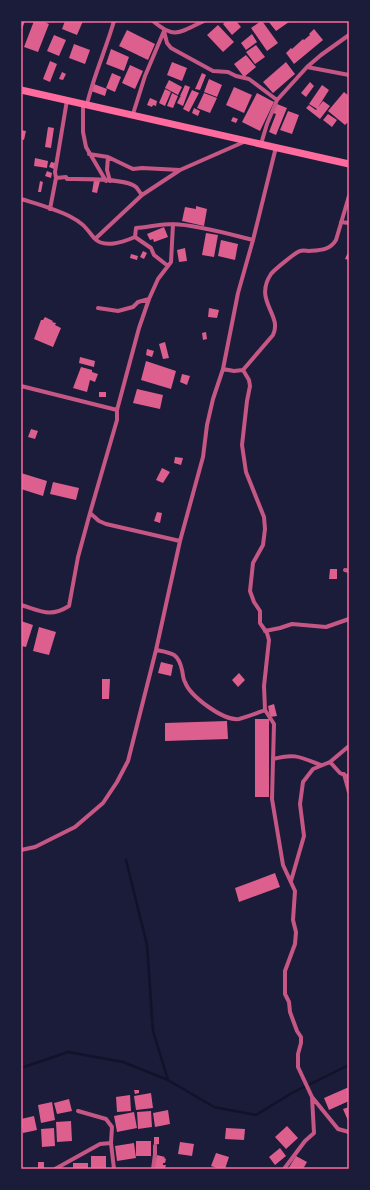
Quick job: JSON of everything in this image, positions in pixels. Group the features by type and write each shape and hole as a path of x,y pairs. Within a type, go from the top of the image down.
{"main road":[{"path":"21,90 85,103 349,164"}],"street":[{"path":"108,181 86,147 83,132 85,103 114,21"},
{"path":"152,21 164,31 178,33 204,21"},
{"path":"164,31 167,43 171,48 214,71 228,72 236,76 249,79 277,100"},
{"path":"133,114 145,76 164,31"},
{"path":"261,144 277,100 307,66 321,54 349,35"},
{"path":"307,66 349,75"},
{"path":"50,209 68,100"},
{"path":"95,239 142,195 180,170 248,140"},
{"path":"21,850 35,847 76,827 103,803 114,788 128,761 156,650 180,541 203,457 207,425 213,399 223,369 238,294 276,147"},
{"path":"90,154 108,157 133,169 180,170"},
{"path":"108,157 108,181"},
{"path":"56,178 66,177 67,179 126,183 136,187 142,195"},
{"path":"223,369 234,371 243,370 273,335 276,329 275,322 265,295 266,282 273,272 300,251 327,249 333,245 336,240 349,196"},
{"path":"21,199 71,216 85,225 95,239 102,243 119,244 135,237"},
{"path":"341,222 349,223"},
{"path":"135,237 136,228 173,224 192,226 253,240"},
{"path":"21,605 49,614 60,611 69,606 78,557 117,420 117,410 139,328 158,279 171,262 173,224"},
{"path":"135,237 151,248 154,255 168,266"},
{"path":"98,308 118,311 133,307 138,302 149,299"},
{"path":"243,370 249,380 250,386 242,444 246,472 264,517 265,529 263,545 252,563 250,591 254,602 260,611 260,623 266,631 269,640 264,686 265,710 274,724 272,799 283,865 295,891 293,920 296,932 295,944 285,971 285,994 289,1002 290,1012 297,1032 301,1037 298,1054 298,1067 312,1097 338,1129 349,1132"},
{"path":"21,386 117,410"},
{"path":"90,513 99,521 106,524 180,541"},
{"path":"266,631 292,624 326,627 349,618"},
{"path":"156,650 176,656 180,662 184,682 190,691 216,713 232,719 239,719 265,710"},
{"path":"290,881 304,836 300,804 303,782 313,769 330,762 349,746"},
{"path":"273,759 287,756 298,756 321,765"},
{"path":"330,762 340,773 349,777"},
{"path":"344,774 349,792"},
{"path":"284,1169 305,1141 314,1133 312,1097"},
{"path":"78,1110 106,1119 112,1127 111,1143 114,1169"},
{"path":"55,1169 100,1144 111,1143"},
{"path":"153,1169 155,1146"}],"building":[{"path":"21,21 25,21 21,32"},
{"path":"34,21 42,21 49,24 38,52 24,47"},
{"path":"65,21 83,21 77,35 62,29"},
{"path":"226,21 236,21 241,27 232,35 223,24"},
{"path":"261,21 278,43 267,51 251,28"},
{"path":"268,21 288,21 289,22 276,31"},
{"path":"218,25 234,42 223,52 207,35"},
{"path":"314,29 323,40 294,64 286,53 310,35 309,34"},
{"path":"127,30 155,44 148,60 119,46"},
{"path":"252,34 257,42 246,50 241,43"},
{"path":"54,35 66,40 59,56 47,51"},
{"path":"74,44 90,50 85,64 69,58"},
{"path":"256,45 265,57 255,64 246,52"},
{"path":"111,49 129,57 124,71 106,64"},
{"path":"246,55 256,67 244,77 234,64"},
{"path":"50,61 57,64 50,82 43,79"},
{"path":"172,62 187,68 182,81 167,75"},
{"path":"286,62 295,74 273,93 263,82"},
{"path":"130,65 143,71 135,89 122,83"},
{"path":"62,72 66,74 63,80 59,79"},
{"path":"112,73 121,77 115,92 106,88"},
{"path":"202,73 206,75 200,90 195,89"},
{"path":"209,79 222,85 217,97 204,92"},
{"path":"169,80 182,87 178,95 165,88"},
{"path":"310,82 314,86 306,97 301,93"},
{"path":"94,84 107,89 105,96 91,91"},
{"path":"185,85 190,87 183,106 177,103 181,97 180,96"},
{"path":"322,85 329,90 317,109 309,104"},
{"path":"234,87 252,95 244,113 226,105"},
{"path":"165,89 171,92 165,106 159,103"},
{"path":"192,90 199,93 189,112 183,109"},
{"path":"344,92 349,96 349,121 345,125 328,111"},
{"path":"172,93 178,96 173,108 167,106"},
{"path":"204,93 217,98 210,113 197,108"},
{"path":"257,93 274,102 260,131 242,122"},
{"path":"150,98 157,101 156,106 153,105 152,107 147,105"},
{"path":"323,101 330,106 320,119 306,108 309,105 316,110"},
{"path":"277,104 287,108 276,135 269,132 276,114 273,113"},
{"path":"194,108 200,111 198,116 192,113"},
{"path":"288,111 299,115 292,134 280,130"},
{"path":"328,114 337,120 332,127 323,120"},
{"path":"233,117 238,119 236,123 231,121"},
{"path":"48,127 54,128 51,148 45,147"},
{"path":"21,130 26,131 24,140 21,139"},
{"path":"35,158 48,161 47,168 34,166"},
{"path":"51,162 56,163 54,169 49,167"},
{"path":"47,171 52,173 51,178 45,176"},
{"path":"94,180 100,181 97,193 92,192"},
{"path":"40,181 43,182 41,192 38,192"},
{"path":"196,206 207,209 204,226 182,221 185,207 196,209"},
{"path":"164,227 168,237 154,242 153,239 150,240 147,234"},
{"path":"206,233 218,235 214,257 202,255"},
{"path":"221,240 238,244 235,260 218,256"},
{"path":"185,248 187,261 179,262 177,250"},
{"path":"349,250 349,260 345,259"},
{"path":"143,251 147,253 144,259 140,257"},
{"path":"131,254 138,256 137,260 130,258"},
{"path":"209,308 219,310 217,318 208,317"},
{"path":"45,317 56,323 55,325 61,328 53,347 34,339 41,320"},
{"path":"206,332 207,339 203,340 202,333"},
{"path":"165,342 169,358 163,359 159,344"},
{"path":"147,349 154,351 152,357 146,355"},
{"path":"80,357 95,361 94,367 79,363"},
{"path":"146,361 176,371 171,389 141,380"},
{"path":"81,367 92,370 92,372 98,374 95,382 90,380 87,392 73,388"},
{"path":"182,374 190,376 187,385 180,382"},
{"path":"137,389 163,395 160,409 133,403"},
{"path":"99,392 106,392 106,397 99,397"},
{"path":"31,429 38,431 35,439 28,437"},
{"path":"175,457 183,458 181,465 174,463"},
{"path":"162,468 170,472 163,483 156,480"},
{"path":"21,473 47,481 43,496 21,489"},
{"path":"53,482 79,488 76,500 50,494"},
{"path":"157,512 162,513 160,523 154,521"},
{"path":"330,569 337,569 337,579 329,579"},
{"path":"21,621 33,625 26,647 21,646"},
{"path":"39,627 56,632 49,655 33,651"},
{"path":"161,662 173,665 171,676 158,673"},
{"path":"239,673 245,680 238,687 232,680"},
{"path":"102,679 110,679 109,699 102,699"},
{"path":"274,704 277,716 270,717 268,706"},
{"path":"255,719 269,719 269,797 255,797"},
{"path":"227,721 228,739 165,741 165,723"},
{"path":"275,873 280,887 239,902 235,888"},
{"path":"349,1087 349,1101 329,1110 324,1098"},
{"path":"134,1090 139,1090 139,1093 135,1094"},
{"path":"151,1093 153,1108 136,1110 134,1096"},
{"path":"130,1095 131,1111 117,1112 116,1097"},
{"path":"69,1099 72,1111 57,1114 54,1103"},
{"path":"52,1102 55,1120 41,1123 38,1105"},
{"path":"349,1107 349,1123 343,1109"},
{"path":"168,1110 170,1124 155,1127 153,1113"},
{"path":"151,1111 152,1127 138,1129 137,1112"},
{"path":"134,1112 137,1128 117,1132 114,1116"},
{"path":"34,1116 37,1130 23,1133 21,1119"},
{"path":"71,1121 72,1141 57,1142 56,1122"},
{"path":"287,1126 298,1138 286,1149 275,1137"},
{"path":"54,1128 55,1146 42,1147 41,1129"},
{"path":"226,1128 245,1129 244,1140 225,1139"},
{"path":"154,1137 159,1137 159,1144 154,1145"},
{"path":"136,1141 151,1141 151,1156 136,1156"},
{"path":"180,1142 194,1144 192,1156 178,1154"},
{"path":"134,1143 136,1158 117,1161 115,1146"},
{"path":"280,1148 286,1156 275,1165 269,1157"},
{"path":"216,1153 229,1157 225,1169 211,1166"},
{"path":"157,1155 165,1157 165,1163 163,1163 163,1165 166,1165 165,1168 153,1169"},
{"path":"91,1156 106,1156 106,1169 91,1169"},
{"path":"296,1156 307,1162 303,1169 288,1169"},
{"path":"38,1162 44,1162 44,1168 38,1168"},
{"path":"73,1163 88,1163 88,1169 73,1169"}],"waterway":[{"path":"126,860 147,945 153,1031 168,1080"},
{"path":"21,1068 68,1052 123,1062 168,1080 214,1107 256,1115 292,1093 349,1065"}]}
